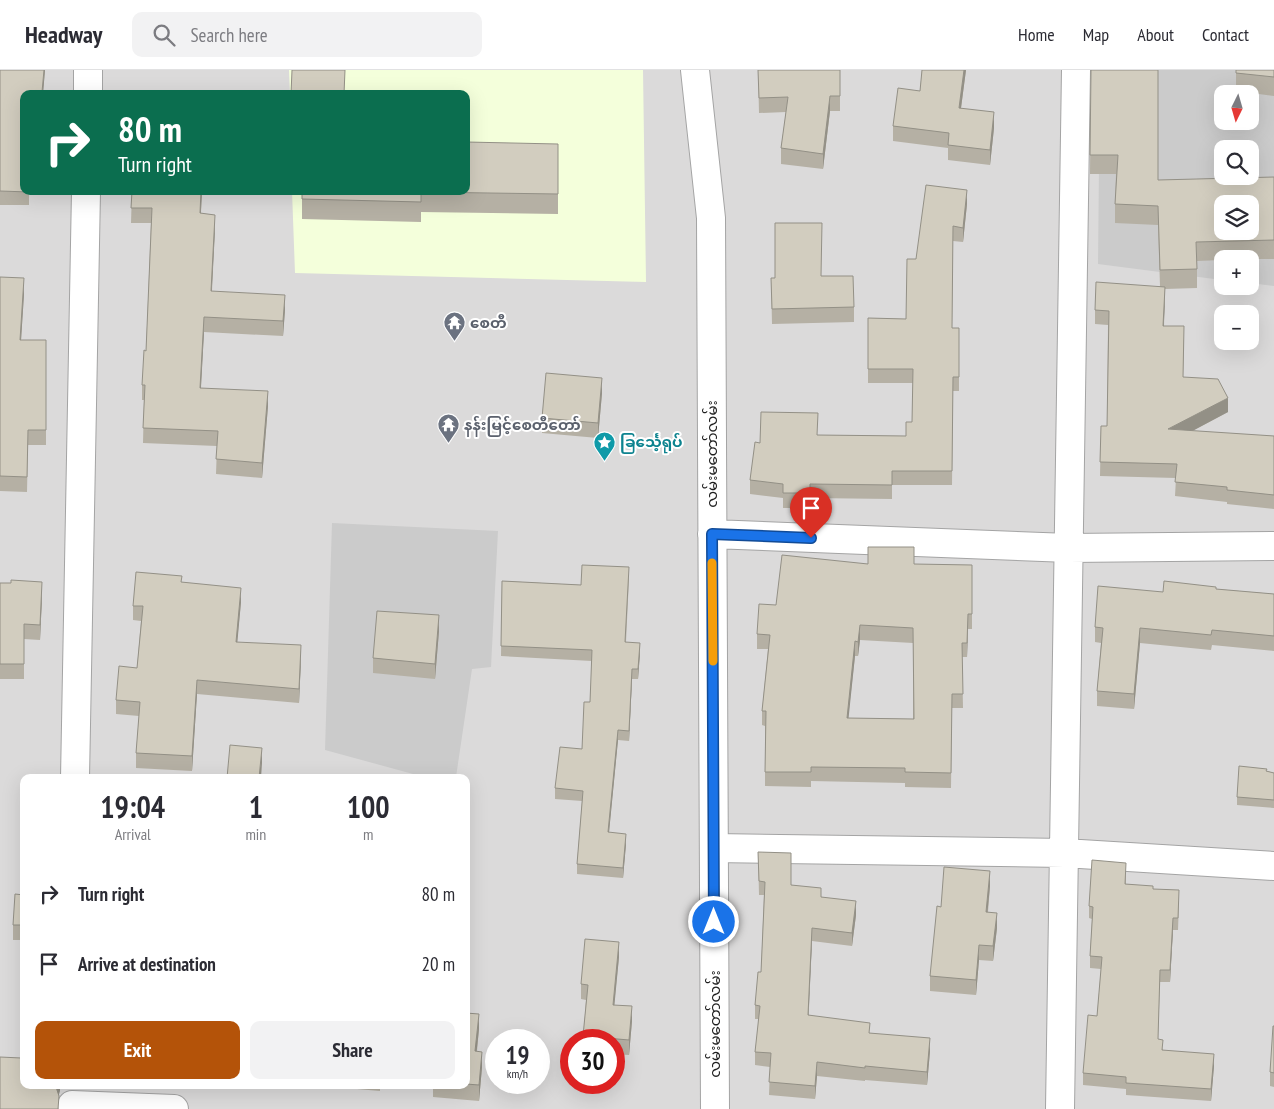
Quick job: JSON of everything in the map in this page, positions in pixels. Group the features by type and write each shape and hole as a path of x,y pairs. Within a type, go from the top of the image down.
{"street":[{"path":"88,70 88,90"},
{"name":"လမ်းမတော်လမ်း","path":"695,70 712,218 715,1109"},
{"path":"1060,1109 1076,70"},
{"path":"74,774 86,195"},
{"path":"712,534 1069,548 1274,546"},
{"path":"714,848 1064,853 1274,866"},
{"path":"72,1100 174,1109"}],"shaded area":[{"path":"0,70 1274,70 1274,1109 0,1109"},
{"path":"289,70 643,70 646,282 295,273 292,195 470,195 470,90 290,90"},
{"path":"1100,70 1274,70 1274,286 1259,284 1259,250 1214,250 1214,279 1098,264"},
{"path":"332,523 498,531 491,667 472,669 456,774 413,774 325,750"}],"building":[{"path":"0,70 44,70 42,90 20,90 20,192 0,191"},
{"path":"292,70 345,70 344,90 291,90"},
{"path":"758,70 840,70 840,96 830,96 823,154 781,148 788,97 759,98"},
{"path":"922,70 964,70 959,108 994,112 990,150 948,145 949,133 893,126 898,88 920,91"},
{"path":"1091,70 1158,70 1158,180 1214,179 1214,185 1259,185 1259,177 1274,177 1274,240 1196,242 1197,269 1160,270 1158,206 1115,204 1118,155 1090,155"},
{"path":"1236,70 1274,70 1274,77 1236,73"},
{"path":"470,142 558,144 558,194 470,193"},
{"path":"926,185 967,190 963,228 953,226 952,328 959,328 959,377 953,377 952,471 892,471 892,485 810,484 810,493 783,493 783,484 750,480 755,442 760,443 761,412 818,413 817,435 906,436 906,422 912,422 913,369 868,369 868,318 906,319 907,259 916,259"},
{"path":"132,195 201,195 200,213 215,215 211,291 285,295 283,321 204,317 200,388 268,391 262,463 216,459 218,431 143,428 145,385 142,385 144,350 146,351 152,208 131,208"},
{"path":"302,195 421,195 421,202 302,199"},
{"path":"775,223 822,223 821,276 853,276 854,307 772,309 771,278 775,278"},
{"path":"0,277 24,278 20,340 46,340 46,430 28,430 27,477 0,476"},
{"path":"1096,282 1165,287 1163,326 1184,326 1183,377 1218,379 1228,398 1168,429 1274,436 1274,495 1227,490 1227,487 1175,482 1177,464 1100,462 1101,426 1107,426 1109,311 1095,310"},
{"path":"546,373 602,378 598,423 542,418"},
{"path":"868,547 914,547 914,564 972,565 972,614 968,614 967,643 962,643 963,694 952,694 951,773 905,772 905,768 811,767 811,772 765,772 766,711 762,711 770,635 757,634 759,604 776,605 782,555 868,564","holes":["860,625 913,628 914,719 847,718 855,641 858,642"]},
{"path":"582,565 629,567 625,642 640,643 638,669 632,669 629,731 618,730 608,832 626,834 623,868 577,864 583,791 555,788 560,747 582,749 584,702 590,702 592,650 501,646 502,581 581,585"},
{"path":"136,572 182,576 181,582 241,588 236,642 301,645 299,689 197,680 192,756 136,753 140,702 116,700 119,666 137,668 143,606 133,606"},
{"path":"11,580 42,582 40,625 24,624 24,664 0,664 0,583 11,583"},
{"path":"1164,581 1216,587 1216,589 1274,594 1274,636 1212,630 1211,635 1140,628 1134,694 1097,691 1103,628 1095,627 1098,586 1163,592"},
{"path":"377,611 439,615 435,664 373,658"},
{"path":"230,745 262,748 259,774 227,774"},
{"path":"1239,766 1267,769 1266,771 1274,773 1274,800 1237,797"},
{"path":"758,852 791,853 791,885 821,888 821,897 856,901 852,933 812,928 808,1015 870,1023 869,1033 930,1038 927,1072 865,1066 865,1068 817,1062 815,1086 769,1082 771,1053 755,1052 760,1006 755,1005 758,972 761,972 765,882 759,881"},
{"path":"1092,860 1126,863 1125,884 1153,886 1153,889 1179,890 1178,918 1173,918 1170,970 1160,970 1158,1039 1163,1040 1162,1050 1214,1054 1211,1089 1126,1083 1126,1077 1083,1073 1088,1015 1097,1016 1102,957 1090,956 1093,907 1089,906"},
{"path":"944,867 990,871 986,912 997,913 993,946 979,945 976,980 930,976 937,906 941,907"},
{"path":"15,894 20,895 20,925 13,925"},
{"path":"585,939 619,942 613,1005 632,1006 629,1040 625,1040 625,1029 584,1029 588,985 581,984"},
{"path":"470,1013 479,1014 475,1051 482,1052 479,1085 470,1084"},
{"path":"1274,1026 1274,1073 1270,1072"},
{"path":"0,1057 20,1058 20,1089 57,1089 59,1096 58,1109 0,1109"}],"slow traffic":[{"path":"712,563 713,661"}],"place":[{"name":"စေတီ","path":"454,342"},
{"name":"နန်းမြင့်စေတီတော်","path":"448,444"},
{"name":"ခြင်္သေ့ရုပ်","path":"604,461"}],"route":[{"path":"714,922 712,534 811,538"}]}
